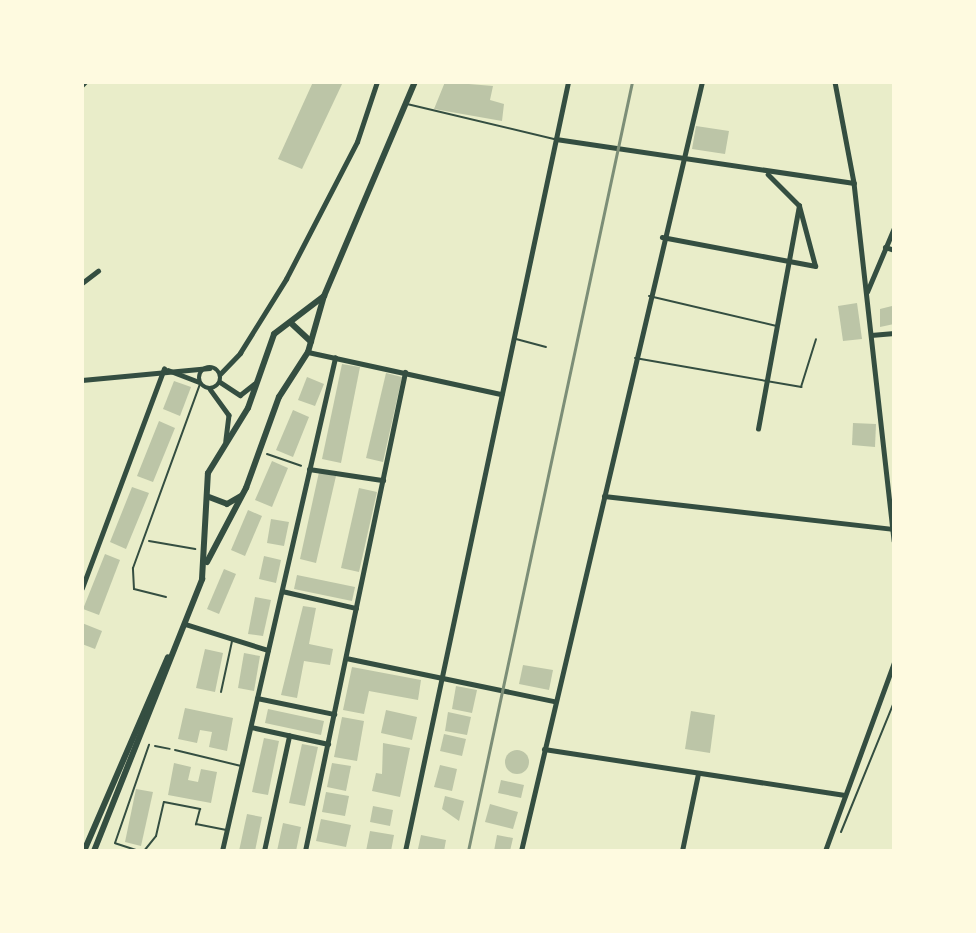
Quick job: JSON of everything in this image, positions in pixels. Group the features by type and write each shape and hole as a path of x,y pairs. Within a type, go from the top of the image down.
{"main road":[{"path":"94,851 206,563 241,496 279,397 308,352 324,296 415,82"},
{"path":"206,563 206,479 260,374 274,334 292,324 324,296"},
{"path":"292,324 311,342"},
{"path":"208,495 222,504 241,496"},
{"path":"84,851 183,627"}],"street":[{"path":"219,374 240,353 286,279 357,142 377,82"},
{"path":"405,851 568,82"},
{"path":"521,851 662,237 702,82"},
{"path":"835,82 854,183 894,541"},
{"path":"555,139 683,162 854,183"},
{"path":"662,237 815,266 799,206 767,174"},
{"path":"758,429 799,206"},
{"path":"866,293 894,228"},
{"path":"885,247 894,250"},
{"path":"82,283 97,271"},
{"path":"871,335 894,333"},
{"path":"308,352 501,394"},
{"path":"222,851 335,358"},
{"path":"82,380 164,369 209,368 219,374"},
{"path":"200,383 209,368"},
{"path":"164,369 210,389 229,415 224,447"},
{"path":"82,588 164,369"},
{"path":"305,851 405,372"},
{"path":"219,374 220,382 240,396 260,374"},
{"path":"210,389 220,382"},
{"path":"309,469 383,480"},
{"path":"604,496 892,528"},
{"path":"282,591 356,608"},
{"path":"183,627 268,650"},
{"path":"345,658 554,701"},
{"path":"825,851 894,662"},
{"path":"257,698 334,713"},
{"path":"251,727 328,744"},
{"path":"264,851 289,736"},
{"path":"544,749 844,795"},
{"path":"682,851 698,774"}],"lane":[{"path":"406,104 555,139"},
{"path":"649,296 778,327"},
{"path":"513,338 545,347"},
{"path":"635,358 766,384 801,387 816,339"},
{"path":"166,597 134,589 132,568 200,383"},
{"path":"221,692 232,640"},
{"path":"139,851 129,850 115,843 149,745"},
{"path":"174,750 242,766"},
{"path":"144,851 156,836 164,802 200,809 197,824 227,830"}],"path":[{"path":"259,451 309,469"},
{"path":"142,540 199,550"},
{"path":"839,835 894,702"},
{"path":"149,745 174,750"}],"building":[{"path":"313,82 343,82 302,169 278,159"},
{"path":"445,82 493,86 490,100 504,104 502,121 434,109"},
{"path":"696,126 729,131 725,154 692,149"},
{"path":"857,303 862,339 843,341 838,306"},
{"path":"892,306 894,324 880,327 880,309"},
{"path":"342,364 360,367 341,463 322,459"},
{"path":"386,373 402,377 383,462 366,458"},
{"path":"307,377 324,384 315,406 298,400"},
{"path":"174,381 191,387 180,416 163,409"},
{"path":"293,410 309,417 293,457 276,450"},
{"path":"159,421 175,428 153,482 137,476"},
{"path":"853,423 876,424 875,447 852,445"},
{"path":"272,461 288,468 272,507 255,500"},
{"path":"319,472 336,476 316,563 300,559"},
{"path":"132,487 149,493 126,549 110,542"},
{"path":"359,488 377,492 359,572 341,568"},
{"path":"248,510 262,516 245,556 231,550"},
{"path":"271,519 289,522 284,546 267,543"},
{"path":"105,554 120,560 99,615 83,609"},
{"path":"264,556 281,560 276,583 259,579"},
{"path":"224,569 236,574 219,614 207,609"},
{"path":"297,575 355,587 352,601 294,589"},
{"path":"255,597 271,600 263,636 248,634"},
{"path":"303,606 316,608 309,644 333,649 330,665 304,661 297,698 281,695"},
{"path":"82,623 102,631 95,649 82,644"},
{"path":"205,649 223,653 215,692 196,688"},
{"path":"244,653 260,656 254,691 238,688"},
{"path":"523,665 553,670 549,690 519,684"},
{"path":"352,667 421,680 418,700 369,691 364,714 343,710"},
{"path":"456,686 477,690 472,713 452,709"},
{"path":"185,708 233,718 227,751 209,747 212,732 200,730 197,743 178,739"},
{"path":"268,709 324,721 321,735 265,723"},
{"path":"386,710 417,717 412,740 381,733"},
{"path":"691,711 715,715 710,753 685,749"},
{"path":"448,712 471,717 467,735 445,731"},
{"path":"342,717 364,721 357,761 334,757"},
{"path":"444,734 466,739 462,756 440,751"},
{"path":"264,738 279,741 268,795 252,792"},
{"path":"383,743 410,748 400,797 372,791 376,773 382,774"},
{"path":"302,744 318,747 305,806 289,803"},
{"path":"517,750 528,757 529,762 522,773 517,774 506,767 505,762 512,751"},
{"path":"174,763 191,767 188,780 198,782 201,769 217,772 211,803 168,795"},
{"path":"332,763 351,766 346,791 327,787"},
{"path":"440,765 457,769 452,791 434,787"},
{"path":"501,780 524,785 521,798 498,793"},
{"path":"136,789 153,792 141,846 125,842"},
{"path":"326,792 349,796 345,816 322,812"},
{"path":"445,796 464,801 459,821 442,809"},
{"path":"490,804 518,812 513,829 485,822"},
{"path":"373,806 393,810 390,826 370,822"},
{"path":"247,814 262,817 255,851 239,851"},
{"path":"321,819 351,825 346,847 316,841"},
{"path":"283,823 301,827 296,851 277,851"},
{"path":"370,831 394,835 391,851 366,851"},
{"path":"421,835 446,840 444,851 418,849"},
{"path":"497,835 513,838 510,851 494,851"}],"railway":[{"path":"468,851 632,82"}]}
